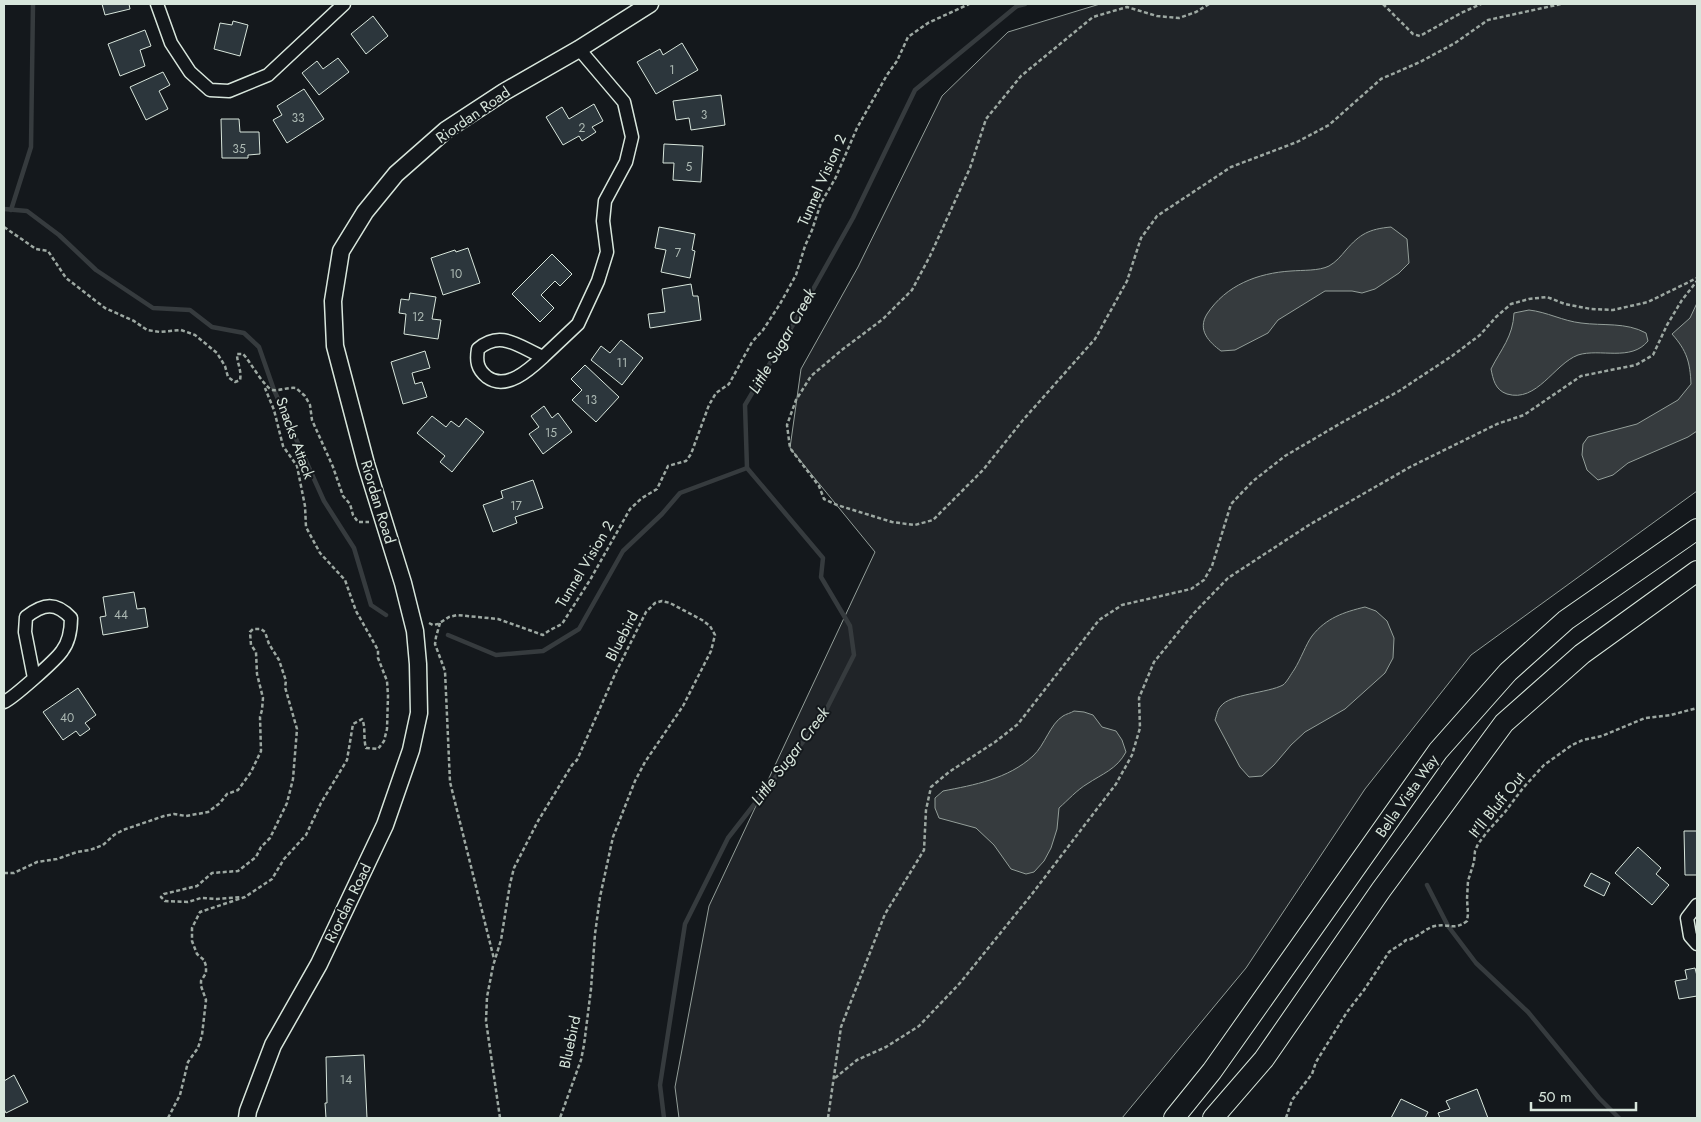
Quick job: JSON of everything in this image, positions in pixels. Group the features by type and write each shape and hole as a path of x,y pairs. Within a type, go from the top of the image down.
{"main road":[{"name":"Bella Vista Way","path":"1174,1118 1212,1071 1438,751 1508,672 1566,620 1697,529"},
{"path":"1212,1118 1264,1059 1376,898 1504,722 1582,654 1697,571"}],"street":[{"path":"157,4 170,43 190,72 210,90 229,92 268,75 344,4"},
{"name":"Riordan Road","path":"247,1118 273,1045 319,964 386,825 411,750 419,714 415,631 403,583 366,464 335,346 333,301 341,251 365,212 396,174 446,130 504,92 579,49 650,4"},
{"path":"543,357 508,340 496,339 486,342 478,348 476,360 481,372 492,380 504,382 528,371 543,357 578,324 598,281 607,252 603,221 605,201 626,162 632,138 624,102 579,49"},
{"path":"4,702 9,700 34,678 63,651 70,632 72,618 62,608 50,606 36,609 26,617 26,632 34,678"},
{"path":"1697,905 1687,918 1690,936 1697,944"}],"path":[{"name":"Tunnel Vision 2","path":"425,618 433,625 457,615 498,619 544,635 562,624 590,580 630,509 642,498 657,489 668,466 686,461 691,454 709,405 716,393 730,384 752,342 763,330 780,304 796,275 820,203 835,179 857,128 897,61 908,37 928,23 969,4"},
{"path":"1209,4 1196,12 1179,18 1157,16 1127,7 1093,17 1021,76 986,119 970,168 930,256 912,290 883,319 811,376 796,400 787,425 790,448 819,486 824,499 837,505 892,522 915,526 933,520 984,470 1024,420 1095,339 1127,281 1141,238 1158,216 1231,167 1297,142 1329,126 1381,79 1420,62 1455,43 1488,20 1561,4"},
{"path":"1383,4 1413,34 1420,36 1481,4"},
{"path":"4,227 36,249 48,251 66,278 105,308 134,321 148,330 160,332 181,330 195,335 217,353 225,366 228,377 235,382 240,380 241,374 237,354 242,354 251,362 266,387 274,390 296,388 305,396 310,405 312,420 333,466 342,496 350,504 353,515 358,522 362,523 383,519"},
{"path":"833,1079 857,1060 886,1047 919,1026 960,983 1032,894 1116,784 1132,755 1140,728 1139,698 1154,662 1194,613 1228,578 1309,525 1410,467 1497,424 1524,415 1581,376 1636,364 1653,355 1667,325 1697,279"},
{"path":"828,1118 841,1028 885,914 924,850 926,810 931,788 949,772 995,742 1018,724 1099,620 1122,605 1191,589 1204,580 1212,566 1231,504 1253,481 1285,456 1399,392 1452,356 1480,335 1511,304 1547,297 1564,304 1591,309 1613,310 1648,302 1697,279"},
{"name":"Snacks Attack","path":"168,1118 180,1095 188,1062 198,1048 202,1035 206,1000 201,981 206,973 206,966 204,960 197,954 192,941 192,928 200,912 245,897 272,879 284,859 306,835 321,803 347,760 353,724 362,719 364,721 363,739 366,748 369,750 378,749 384,741 387,729 387,681 378,658 378,650 356,611 345,580 320,553 306,527 305,506 297,466 283,446 274,410 264,384"},
{"name":"Bluebird","path":"500,1118 486,1021 487,997 494,960 501,940 501,928 514,868 538,822 581,753 616,672 646,612 662,601 670,603 710,626 714,635 711,651 683,706 645,762 635,781 613,837 594,934 591,989 584,1045 581,1060 560,1118"},
{"path":"441,622 435,644 446,671 450,782 494,960"},
{"path":"4,873 14,873 37,862 90,850 103,845 123,830 164,816 174,814 186,816 208,812 220,803 227,794 238,790 251,772 261,751 260,717 262,691 257,674 256,652 251,645 250,638 250,632 253,629 261,629 265,632 269,644 279,660 297,729 293,779 286,803 270,838 261,847 256,857 242,869 212,873 197,886 164,894 161,897 165,901 188,902 201,898 245,897"},
{"name":"It'll Bluff Out","path":"1286,1118 1292,1100 1312,1074 1316,1062 1389,952 1406,940 1428,929 1442,926 1456,928 1467,922 1466,899 1468,881 1478,844 1544,765 1582,740 1602,736 1645,718 1672,715 1697,708"}],"shaded area":[{"path":"1100,4 1697,4 1697,491 1471,655 1365,789 1246,968 1122,1118 679,1118 675,1087 709,906 875,552 790,448 801,369 858,267 942,96 1008,32"},
{"path":"1391,227 1407,239 1409,263 1399,273 1375,289 1362,293 1325,291 1278,320 1268,333 1235,350 1221,351 1209,340 1204,330 1204,320 1215,304 1233,288 1267,274 1325,268 1336,261 1361,236 1377,229"},
{"path":"1697,303 1697,431 1688,437 1628,463 1613,475 1598,480 1587,470 1582,455 1583,444 1588,437 1637,424 1678,400 1691,384 1687,357 1672,334 1690,318"},
{"path":"1529,310 1574,322 1630,327 1646,333 1648,341 1633,351 1624,353 1587,353 1578,355 1527,393 1518,395 1507,394 1497,387 1491,369 1509,336 1514,313"},
{"path":"1365,607 1376,611 1387,621 1394,638 1393,658 1385,673 1345,709 1305,732 1262,776 1249,777 1240,767 1215,720 1220,708 1232,699 1283,685 1297,666 1310,639 1317,630 1329,620"},
{"path":"1074,711 1093,715 1102,727 1116,731 1122,740 1126,752 1114,767 1083,786 1059,808 1057,829 1051,848 1044,861 1034,872 1026,874 1011,869 994,845 976,828 939,818 935,808 935,798 943,791 1002,776 1023,764 1041,746 1058,720"}],"building":[{"path":"102,4 129,4 130,9 105,15"},
{"path":"373,16 388,36 366,54 351,34"},
{"path":"233,21 248,25 240,56 214,49 220,23 232,25"},
{"path":"145,30 151,46 140,50 145,66 120,76 108,44"},
{"path":"682,43 698,70 656,94 637,62 660,49 663,55"},
{"path":"338,58 349,72 319,95 302,73 317,61 323,69"},
{"path":"163,72 170,85 159,91 168,109 146,120 130,87"},
{"path":"304,89 324,119 287,143 273,120 282,115 277,106"},
{"path":"721,95 725,125 691,130 689,118 676,120 673,101"},
{"path":"594,104 603,121 592,127 596,132 582,141 579,136 563,145 546,117 562,107 569,119"},
{"path":"221,119 239,119 240,132 259,132 260,154 248,155 248,158 222,158"},
{"path":"664,144 703,146 701,182 673,180 674,163 663,163"},
{"path":"659,227 695,234 692,250 695,251 690,278 661,272 666,250 655,248"},
{"path":"468,248 480,283 443,295 431,258"},
{"path":"552,254 572,274 560,286 555,281 541,295 554,308 540,322 512,294"},
{"path":"691,284 693,296 698,296 701,320 650,328 648,314 665,312 662,289"},
{"path":"410,293 436,297 432,319 441,320 438,339 404,334 406,314 399,313 401,299 409,300"},
{"path":"621,340 643,358 622,385 591,360 601,346 610,353"},
{"path":"425,351 430,368 412,373 415,384 422,382 427,397 403,404 391,362"},
{"path":"585,365 619,397 596,422 572,400 582,390 571,379"},
{"path":"544,406 552,418 558,413 572,432 543,454 529,434 539,427 531,416"},
{"path":"432,416 446,427 451,421 459,427 466,418 484,432 452,472 440,462 445,456 417,433"},
{"path":"533,480 543,508 515,517 517,523 493,532 483,505 503,498 501,491"},
{"path":"134,592 137,609 145,608 148,627 103,635 100,617 106,616 103,597"},
{"path":"78,688 96,715 85,723 90,729 80,736 76,731 63,740 43,712"},
{"path":"1684,831 1697,831 1697,875 1685,875"},
{"path":"1638,847 1661,868 1656,874 1669,885 1652,905 1615,873"},
{"path":"1591,873 1610,883 1604,896 1584,886"},
{"path":"1695,968 1697,996 1679,999 1675,981 1687,979 1685,970"},
{"path":"364,1055 367,1118 326,1118 326,1057"},
{"path":"14,1075 28,1102 6,1113 4,1109 4,1081"},
{"path":"1477,1089 1488,1118 1440,1118 1438,1113 1450,1109 1446,1101"},
{"path":"1401,1099 1428,1112 1425,1118 1391,1118"}],"waterway":[{"path":"11,210 31,147 33,4"},
{"name":"Little Sugar Creek","path":"664,1118 660,1085 685,924 728,838 823,716 854,655 850,626 821,577 823,558 747,468 745,405 797,318 853,218 915,90 1017,6 1025,4"},
{"path":"4,209 27,211 59,235 96,270 153,308 190,310 212,327 244,333 259,347 274,390 324,501 354,548 371,605 386,615"},
{"path":"448,635 496,655 543,651 579,629 623,551 662,514 680,493 747,468"},
{"path":"1427,885 1448,926 1476,963 1528,1012 1599,1098 1619,1118"}]}
